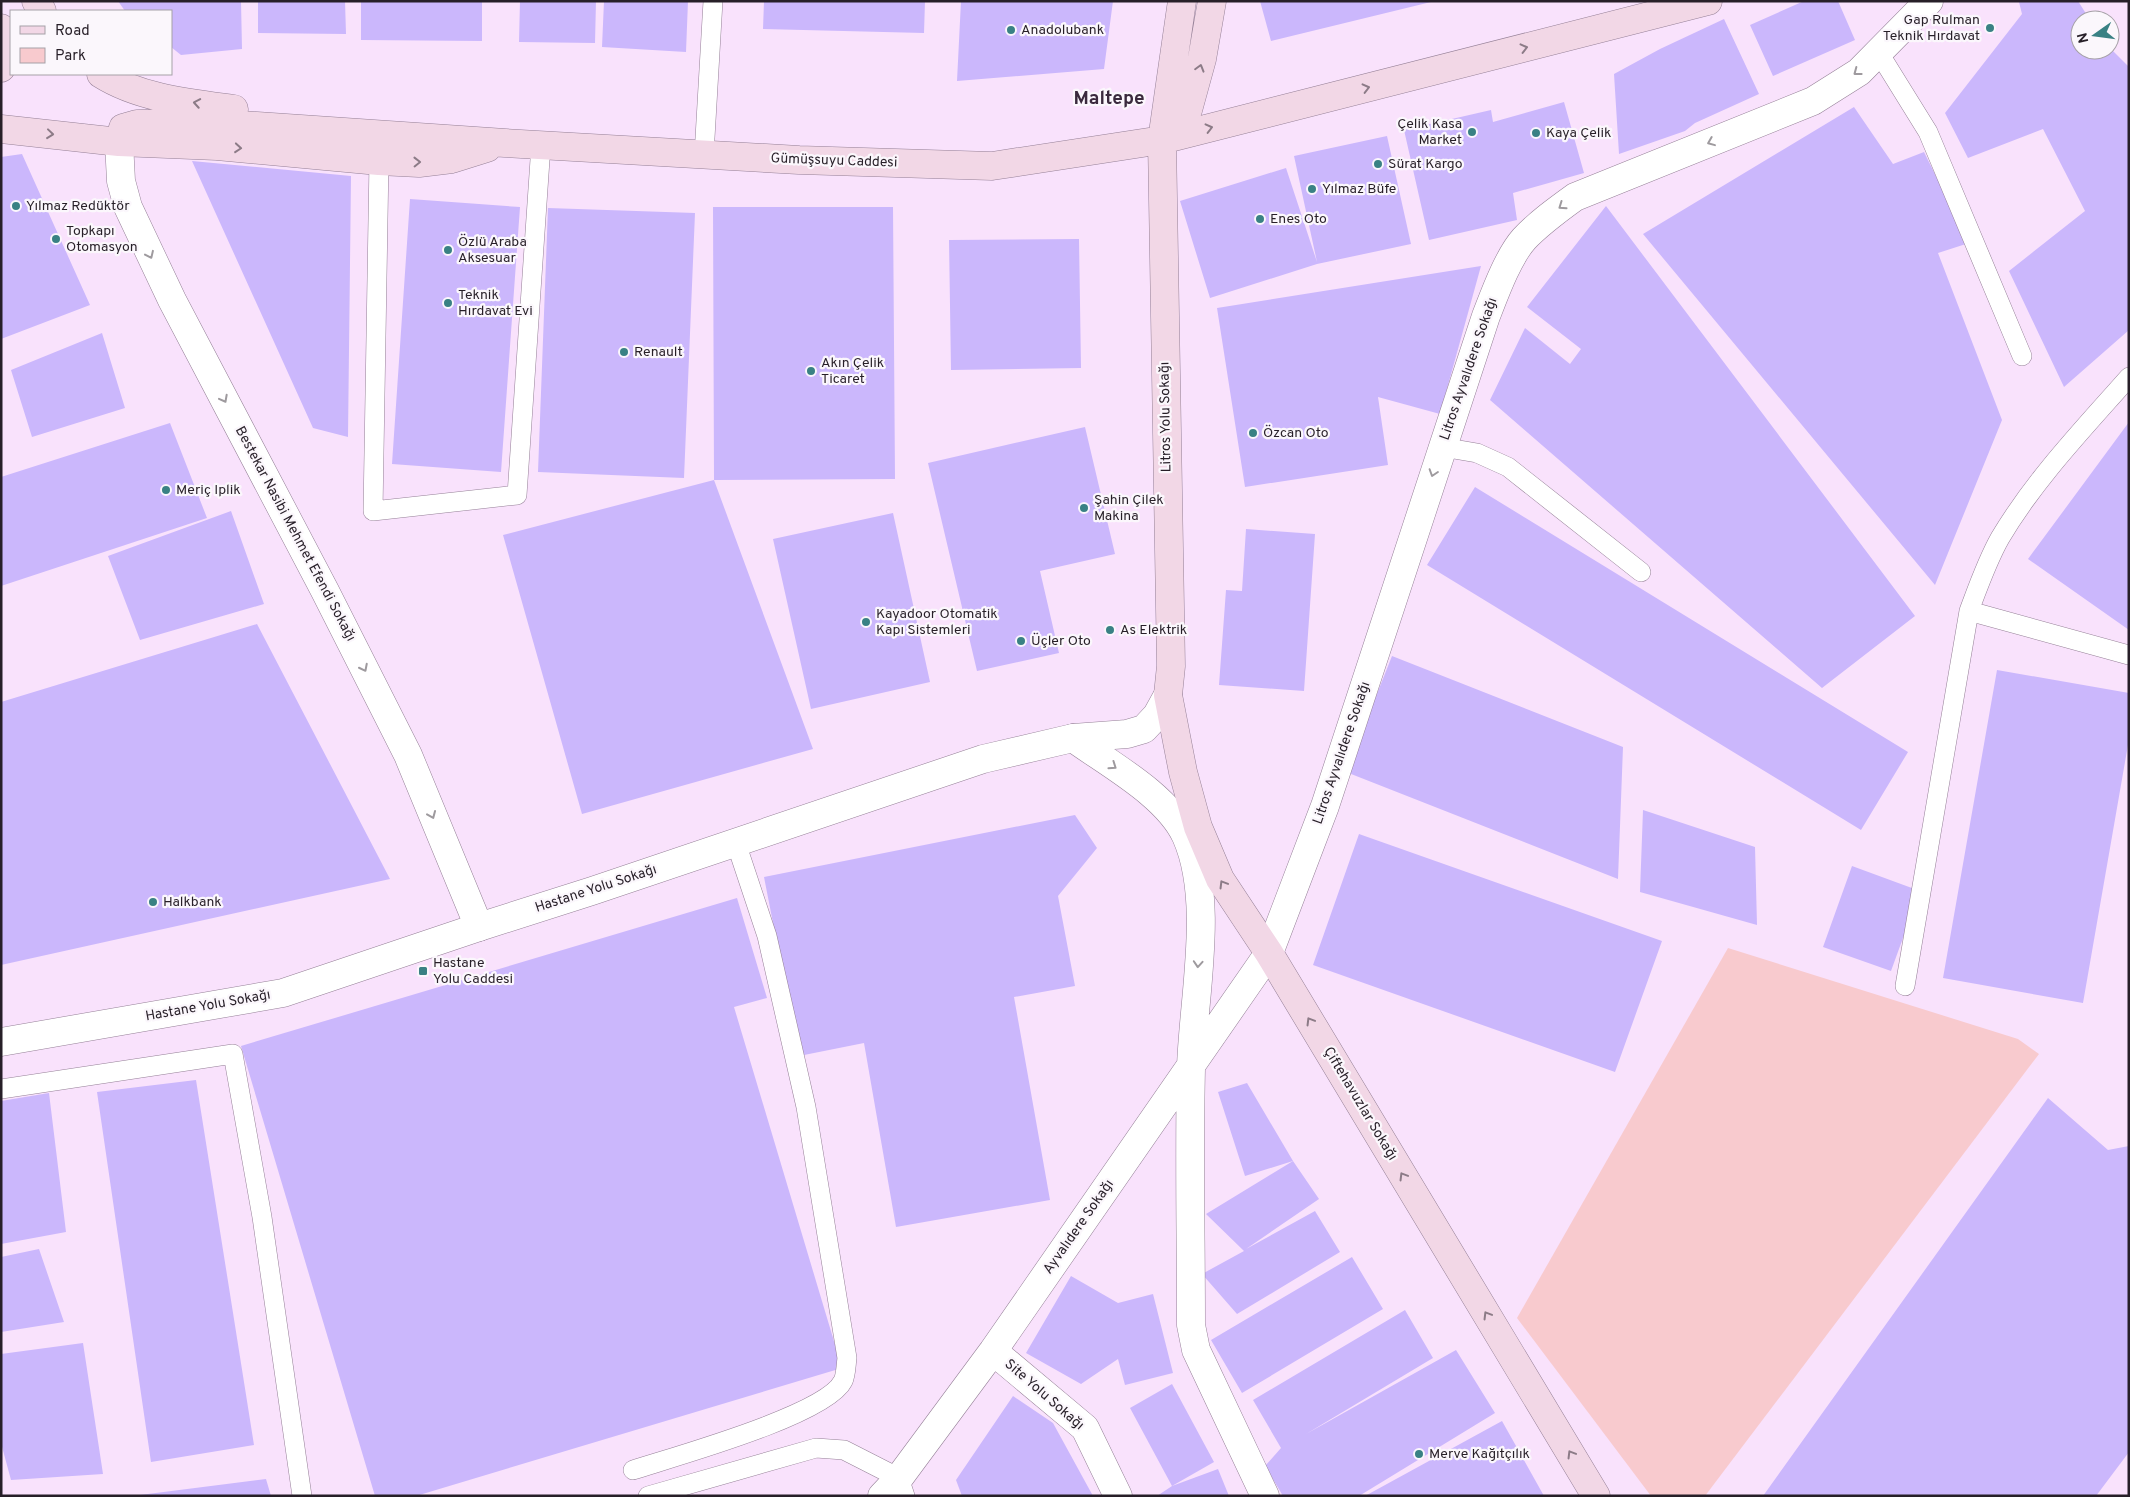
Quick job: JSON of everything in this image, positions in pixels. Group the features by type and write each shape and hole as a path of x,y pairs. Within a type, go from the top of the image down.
{"main road":[{"name":"Litros Yolu Sokağı","path":"1168,694 1171,666 1162,140 1182,1"},
{"path":"1162,140 1179,123 1188,110 1202,59 1212,1"},
{"name":"Gümüşsuyu Caddesi","path":"506,143 799,160 992,166 1162,140 1708,1"},
{"path":"1,28 5,54 1,68"},
{"path":"102,75 113,82 143,93 224,107 318,119 415,127 506,143"},
{"path":"119,142 123,128 137,124 199,122 506,143"},
{"path":"1,129 119,142 218,146 419,163 452,159 506,143"},
{"name":"Çiftehavuzlar Sokağı","path":"1168,694 1183,772 1198,827 1220,879 1269,953 1596,1496"}],"street":[{"name":"Litros Ayvalıdere Sokağı","path":"1269,953 1325,806 1486,316 1503,274 1523,240 1548,216 1575,197 1813,101 1858,72 1929,1"},
{"name":"Bestekar Nasibi Mehmet Efendi Sokağı","path":"119,142 121,180 128,207 172,300 325,591 408,755 479,927"},
{"name":"Hastane Yolu Sokağı","path":"1,1042 283,993 983,759 1073,738 1127,734 1144,728 1157,715 1168,694"},
{"path":"1073,738 1156,797 1173,817 1185,836 1194,862 1200,891 1200,923 1191,1067 1191,1325 1196,1350 1265,1496"},
{"path":"1200,923 1210,916 1226,912 1244,915"},
{"name":"Ayvalıdere Sokağı","path":"896,1490 1269,953"},
{"name":"Site Yolu Sokağı","path":"993,1351 1086,1428 1118,1496"}],"lane":[{"path":"704,155 712,1"},
{"path":"1878,53 1928,132 2022,356"},
{"path":"379,161 373,511 517,495 541,145"},
{"path":"1905,986 1969,611 2000,537 2028,497 2129,377"},
{"path":"1442,446 1477,453 1508,467 1641,572"},
{"path":"1969,611 2129,655"},
{"path":"633,1470 772,1424 820,1403 843,1382 847,1358 806,1107 767,936 736,843"},
{"path":"1,1089 233,1054 262,1216 302,1496"},
{"path":"648,1496 816,1448 844,1450 896,1490"}],"green space":[{"path":"1728,948 2018,1039 2039,1054 1705,1496 1651,1496 1517,1318"}],"building":[{"path":"118,1 241,1 242,49 181,55 172,48 172,10 124,10"},
{"path":"258,1 345,1 346,34 258,33"},
{"path":"361,1 482,1 482,41 361,40"},
{"path":"520,1 596,1 595,43 519,42"},
{"path":"604,1 688,1 686,52 602,47"},
{"path":"764,1 925,1 924,33 763,29"},
{"path":"961,1 1113,1 1104,69 957,81"},
{"path":"1260,1 1431,1 1431,2 1271,41"},
{"path":"1804,1 1838,1 1855,40 1773,76 1750,25"},
{"path":"2078,1 2084,10 2070,10 2070,60 2120,60 2120,58 2129,67 2129,330 2064,387 2009,271 2085,211 2043,129 1968,158 1945,113 2022,14 2019,2"},
{"path":"1724,19 1759,94 1695,123 1685,131 1619,154 1614,74 1660,49"},
{"path":"1564,102 1584,173 1513,193 1517,220 1429,240 1404,130 1491,110 1493,122"},
{"path":"1854,107 1893,164 1924,152 1969,243 1938,253 2002,420 1935,585 1643,234"},
{"path":"1387,136 1411,244 1317,264 1210,298 1180,201 1286,168 1317,262 1294,156"},
{"path":"22,154 90,305 1,339 1,157"},
{"path":"192,161 351,176 348,437 313,428"},
{"path":"410,199 520,207 501,472 392,464"},
{"path":"1606,206 1915,616 1822,688 1490,400 1525,328 1570,364 1581,349 1527,307"},
{"path":"713,207 893,207 895,479 714,480"},
{"path":"548,208 695,213 684,478 538,472"},
{"path":"1079,239 1081,368 951,370 949,240"},
{"path":"1481,266 1440,414 1378,397 1388,465 1245,487 1217,308"},
{"path":"102,333 125,408 32,437 11,370"},
{"path":"2129,422 2129,630 2028,559"},
{"path":"170,423 207,518 1,586 1,477"},
{"path":"1085,427 1115,554 1040,571 1059,653 977,671 928,463"},
{"path":"714,480 813,749 582,814 503,535"},
{"path":"1475,487 1908,752 1861,830 1427,565"},
{"path":"231,511 264,604 140,640 108,556"},
{"path":"893,513 930,682 811,709 773,539"},
{"path":"1246,529 1315,534 1304,691 1219,685 1226,590 1242,591"},
{"path":"257,624 390,879 1,965 1,702"},
{"path":"1392,656 1623,747 1618,879 1346,772"},
{"path":"1997,670 2129,693 2129,739 2083,1003 1943,978"},
{"path":"1643,810 1755,847 1757,925 1640,892"},
{"path":"1075,815 1097,848 1058,896 1075,986 1014,997 1050,1200 896,1227 864,1043 799,1056 764,877"},
{"path":"1359,834 1662,941 1615,1072 1313,965"},
{"path":"1852,866 1920,891 1891,971 1823,947"},
{"path":"737,898 767,998 734,1007 842,1368 416,1496 375,1496 241,1046"},
{"path":"196,1080 254,1445 151,1462 97,1092"},
{"path":"1247,1083 1293,1161 1245,1176 1218,1092"},
{"path":"49,1093 66,1232 1,1244 1,1101"},
{"path":"2048,1098 2108,1150 2129,1146 2129,1452 2096,1496 1763,1496"},
{"path":"1293,1161 1319,1199 1246,1249 1315,1211 1340,1252 1237,1314 1202,1274 1244,1251 1206,1214"},
{"path":"39,1249 64,1322 1,1332 1,1257"},
{"path":"1352,1257 1383,1309 1242,1393 1211,1340"},
{"path":"1071,1276 1118,1303 1153,1294 1173,1373 1125,1385 1118,1359 1081,1384 1026,1353"},
{"path":"1405,1310 1433,1358 1306,1434 1456,1350 1495,1413 1359,1496 1283,1496 1265,1466 1281,1448 1253,1400"},
{"path":"83,1343 103,1474 11,1480 1,1443 1,1354"},
{"path":"1172,1384 1214,1462 1172,1486 1130,1408"},
{"path":"1013,1396 1053,1423 1093,1496 962,1496 956,1480"},
{"path":"1502,1421 1544,1496 1365,1496"},
{"path":"1218,1469 1229,1496 1157,1496 1172,1486"},
{"path":"266,1479 271,1496 140,1496 140,1495"}],"place":[{"name":"Gap Rulman Teknik Hırdavat","path":"1990,28"},
{"name":"Anadolubank","path":"1011,30"},
{"name":"Çelik Kasa Market","path":"1472,132"},
{"name":"Kaya Çelik","path":"1536,133"},
{"name":"Sürat Kargo","path":"1378,164"},
{"name":"Yılmaz Büfe","path":"1312,189"},
{"name":"Yılmaz Redüktör","path":"16,206"},
{"name":"Enes Oto","path":"1260,219"},
{"name":"Topkapı Otomasyon","path":"56,239"},
{"name":"Özlü Araba Aksesuar","path":"448,250"},
{"name":"Teknik Hırdavat Evi","path":"448,303"},
{"name":"Renault","path":"624,352"},
{"name":"Akın Çelik Ticaret","path":"811,371"},
{"name":"Özcan Oto","path":"1253,433"},
{"name":"Meriç Iplik","path":"166,490"},
{"name":"Şahin Çilek Makina","path":"1084,508"},
{"name":"Kayadoor Otomatik Kapı Sistemleri","path":"866,622"},
{"name":"As Elektrik","path":"1110,630"},
{"name":"Üçler Oto","path":"1021,641"},
{"name":"Halkbank","path":"153,902"},
{"name":"Hastane Yolu Caddesi","path":"423,971"},
{"name":"Merve Kağıtçılık","path":"1419,1454"}],"district":[{"name":"Maltepe","path":"1109,99"}]}
